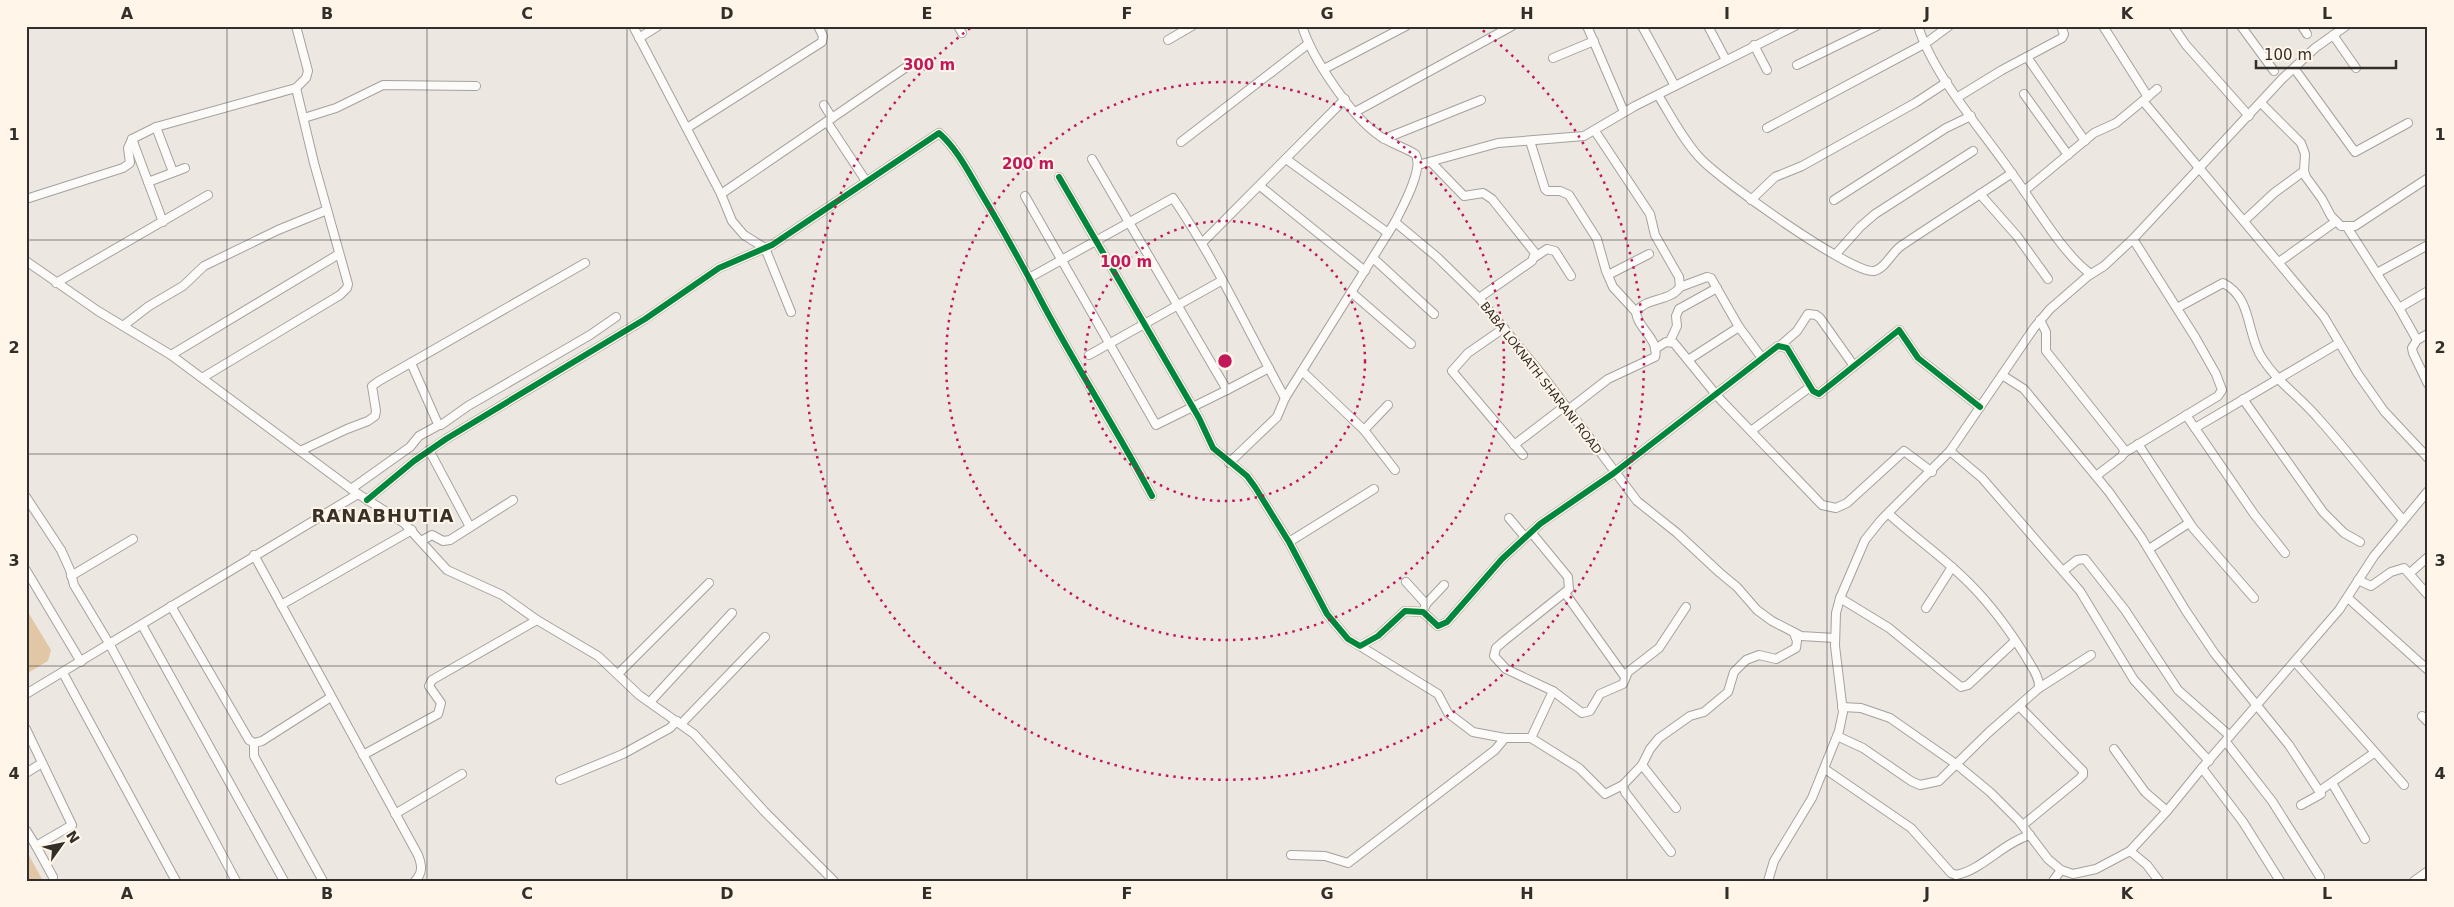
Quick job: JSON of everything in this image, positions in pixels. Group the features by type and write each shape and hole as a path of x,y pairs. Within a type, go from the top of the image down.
{"street":[{"path":"26,199 123,168 130,163 128,148 132,139 156,127 296,88 306,78 308,71 296,26"},
{"path":"633,26 721,194 732,221 744,236 765,248 792,312"},
{"path":"639,38 658,26"},
{"path":"687,128 822,42 823,36 818,26"},
{"path":"1168,40 1192,26"},
{"path":"1229,463 1277,417 1285,398 1395,222 1407,198 1418,165 1418,158 1415,154 1384,139 1371,129 1355,112 1308,44 1302,26"},
{"path":"1324,69 1406,26"},
{"path":"1355,112 1512,26"},
{"path":"1587,26 1624,112"},
{"path":"1642,26 1675,86"},
{"path":"1708,26 1726,60"},
{"path":"1418,165 1498,143 1578,138 1595,131 1624,112 1795,26"},
{"path":"1798,65 1877,26"},
{"path":"1918,26 1947,82 2072,256 2091,274"},
{"path":"1767,128 1926,44 1949,26"},
{"path":"1958,97 2062,38 2064,34 2061,26"},
{"path":"2103,26 2145,99 2199,168 2324,317 2384,411 2428,458"},
{"path":"2173,26 2186,45 2249,116"},
{"path":"2241,26 2274,72"},
{"path":"2302,26 2307,34"},
{"path":"1768,881 1774,861 1807,808 1825,769 1837,736 1843,712 1835,638 1840,598 1865,540 1950,451 2040,320 2050,309 2091,274 2104,266 2133,239 2282,79 2346,26"},
{"path":"2333,35 2356,68"},
{"path":"1553,58 1594,41"},
{"path":"1181,142 1308,44"},
{"path":"1754,45 1767,70"},
{"path":"2027,57 2085,142"},
{"path":"721,194 905,68"},
{"path":"2294,68 2355,152 2408,123"},
{"path":"1751,200 1775,177 1790,173 1897,114 1947,82"},
{"path":"304,118 336,108 383,85 476,86"},
{"path":"202,378 345,291 348,284 296,88"},
{"path":"2024,191 2094,133 2116,123 2157,89"},
{"path":"2024,94 2068,155"},
{"path":"1658,95 1684,137 1701,159 1751,200 1836,254 1869,271 1880,269 1896,250 2012,173"},
{"path":"1203,242 1345,100"},
{"path":"1384,139 1481,100"},
{"path":"2261,103 2301,143 2305,154 2304,171 2336,222 2347,228 2399,308 2417,340"},
{"path":"824,105 830,120 866,181"},
{"path":"1834,200 1946,128 1971,116"},
{"path":"156,127 173,172"},
{"path":"1595,131 1650,214 1655,235 1679,276 1680,287"},
{"path":"367,500 392,477 429,450 645,319 719,268 765,248 940,133 948,140 964,164 1152,496"},
{"path":"132,139 163,222"},
{"path":"1514,445 1608,380 1655,357 1655,349 1639,322 1636,312 1613,287 1597,239 1569,195 1560,191 1548,192 1545,188 1530,142"},
{"path":"1836,254 1860,227 1876,214 1973,151"},
{"path":"1092,159 1227,390"},
{"path":"1286,159 1388,233"},
{"path":"1431,162 1464,196 1483,193 1492,199 1533,248 1535,257"},
{"path":"148,182 185,168"},
{"path":"2244,221 2274,193 2304,171"},
{"path":"1060,177 1193,407 1212,448 1247,476 1289,542 1327,614 1348,639 1438,694 1448,713 1472,732 1505,738 1531,738 1578,768 1606,794 1623,785 1642,765 1658,738 1690,716 1704,712 1728,692 1734,672 1746,660 1759,655 1776,659 1796,648 1797,641 1794,633"},
{"path":"2347,228 2364,221 2428,178"},
{"path":"1260,186 1365,271"},
{"path":"1980,194 2017,236 2048,279"},
{"path":"56,283 208,195"},
{"path":"1025,196 1156,425 1269,368"},
{"path":"1029,278 1173,198 1203,242 1221,281 1285,398"},
{"path":"124,326 149,306 183,286 204,266 278,230 327,210"},
{"name":"BABA LOKNATH SHARANI ROAD","path":"1395,222 1437,257 1479,298 1637,501 1665,522 1720,574 1738,587 1757,610 1794,633 1817,638 1835,638"},
{"path":"2279,262 2336,222"},
{"path":"2096,476 2124,453 2218,396 2222,390 2216,374 2133,239"},
{"path":"2377,273 2428,245"},
{"path":"1479,298 1547,250 1555,251 1571,276"},
{"path":"171,355 340,254"},
{"path":"1608,275 1648,254"},
{"path":"1373,258 1434,314"},
{"path":"300,451 368,422 375,416 372,386 584,263"},
{"path":"28,266 171,355 367,500 412,530 447,570 502,595 537,620 598,656 639,695 676,724 694,734 764,811 834,881"},
{"path":"1636,312 1645,305 1672,295 1680,287 1707,277 1713,280 1739,326 1762,358"},
{"path":"1089,355 1221,281"},
{"path":"2177,308 2223,282 2228,285 2248,313 2255,346 2276,379 2321,421 2403,520"},
{"path":"1655,349 1670,341 1677,326 1676,316 1679,309 1717,288"},
{"path":"2399,308 2428,291"},
{"path":"1352,292 1411,344"},
{"path":"1406,582 1438,626 1447,622 1502,559 1528,535 1614,473 1762,358 1781,346 1797,332 1808,314 1816,315 1854,366"},
{"path":"26,694 110,645 355,491 410,447 419,436 453,418 477,400 590,335 616,317"},
{"path":"2040,320 2046,332 2046,350 2118,440 2124,453"},
{"path":"1688,360 1739,326"},
{"path":"1504,328 1468,353 1452,371 1523,455"},
{"path":"1781,346 1787,348 1810,387 1816,394 1819,394 1899,330 1918,358 1980,407"},
{"path":"2427,384 2412,348 2417,340 2428,334"},
{"path":"1670,341 1678,346 1715,394 1816,502 1829,508 1836,508 1855,498 1900,453 1908,452 1932,472"},
{"path":"2195,428 2339,343"},
{"path":"411,363 439,425"},
{"path":"1302,371 1364,430 1395,470"},
{"path":"2002,375 2024,389 2096,476 2149,549 2186,611 2215,654 2258,704 2321,790"},
{"path":"1751,431 1810,387"},
{"path":"2243,399 2323,512 2344,533 2360,542"},
{"path":"1364,430 1388,404"},
{"path":"2186,415 2254,514 2285,553"},
{"path":"2138,444 2189,523 2254,598"},
{"path":"429,450 470,527"},
{"path":"1950,451 1982,478 2080,591 2134,680 2209,761"},
{"path":"1289,542 1374,489"},
{"path":"1842,707 1861,708 1890,718 1956,764 1990,792 2023,825 2048,859 2061,870 2073,874 2083,873 2130,850 2167,811 2202,768 2296,663 2348,598 2374,556 2428,491"},
{"path":"26,497 61,550 71,576 236,881"},
{"path":"421,541 432,535 446,542 512,500"},
{"path":"1889,514 1952,567 1987,602 2035,672 2039,688"},
{"path":"1509,518 1568,577 1569,589 1504,640 1494,652 1497,661 1506,669 1553,691 1582,713 1587,713 1600,694 1623,684 1625,677 1636,665 1659,648 1686,607"},
{"path":"2149,549 2189,523"},
{"path":"281,605 412,530"},
{"path":"71,576 133,539"},
{"path":"254,555 422,865 417,880"},
{"path":"2410,573 2428,558"},
{"path":"2063,572 2077,560 2085,559 2125,610 2178,690 2228,739 2272,801 2320,877"},
{"path":"1926,608 1952,567"},
{"path":"2358,580 2371,586 2397,569 2404,568 2428,595"},
{"path":"26,570 82,662"},
{"path":"618,674 709,583"},
{"path":"1360,646 1371,642 1405,611 1425,608 1444,585"},
{"path":"1564,593 1625,677"},
{"path":"1840,598 1889,628 1961,687 1968,685 2015,641"},
{"path":"2348,598 2428,670"},
{"path":"171,606 244,733 254,743 254,756 323,881"},
{"path":"650,702 732,613"},
{"path":"363,755 438,714 440,703 429,686 432,680 537,620"},
{"path":"142,625 284,881"},
{"path":"560,780 612,759 676,724 765,636"},
{"path":"1837,736 1863,748 1895,771 1920,785 1939,781 2039,688 2091,655"},
{"path":"2296,663 2404,785"},
{"path":"63,673 176,881"},
{"path":"1531,738 1553,691"},
{"path":"254,743 262,742 278,733 331,697"},
{"path":"2019,706 2083,770 2079,780 2023,825"},
{"path":"26,729 72,825 36,846"},
{"path":"1291,855 1325,856 1348,862 1495,750 1505,738"},
{"path":"2114,749 2144,792 2167,811"},
{"path":"2301,804 2321,794 2321,790 2374,753"},
{"path":"26,772 42,763"},
{"path":"1642,765 1676,808"},
{"path":"2202,768 2243,822 2280,881"},
{"path":"1825,769 1912,828 1951,873 1956,875 1972,868 2013,841 2030,834"},
{"path":"395,814 462,774"},
{"path":"2332,783 2365,839"},
{"path":"1623,785 1625,792 1671,852"},
{"path":"26,830 53,877"},
{"path":"2130,850 2147,865 2159,881"},
{"path":"2053,881 2061,870"},
{"path":"2414,881 2428,871"}],"shaded area":[{"path":"26,609 51,650 48,661 26,674"},
{"path":"26,850 43,881 26,881"}],"cycle path":[{"path":"367,500 414,461 446,439 645,319 719,268 772,245 939,133 956,152 970,174 1152,496"},
{"path":"1059,177 1199,418 1213,448 1247,476 1289,542 1327,614 1348,639 1360,646 1378,636 1405,611 1423,612 1438,626 1447,622 1502,559 1540,524 1614,473 1778,346 1787,348 1813,391 1819,394 1899,330 1918,358 1980,407"}],"district":[{"name":"RANABHUTIA","path":"383,515"}]}
